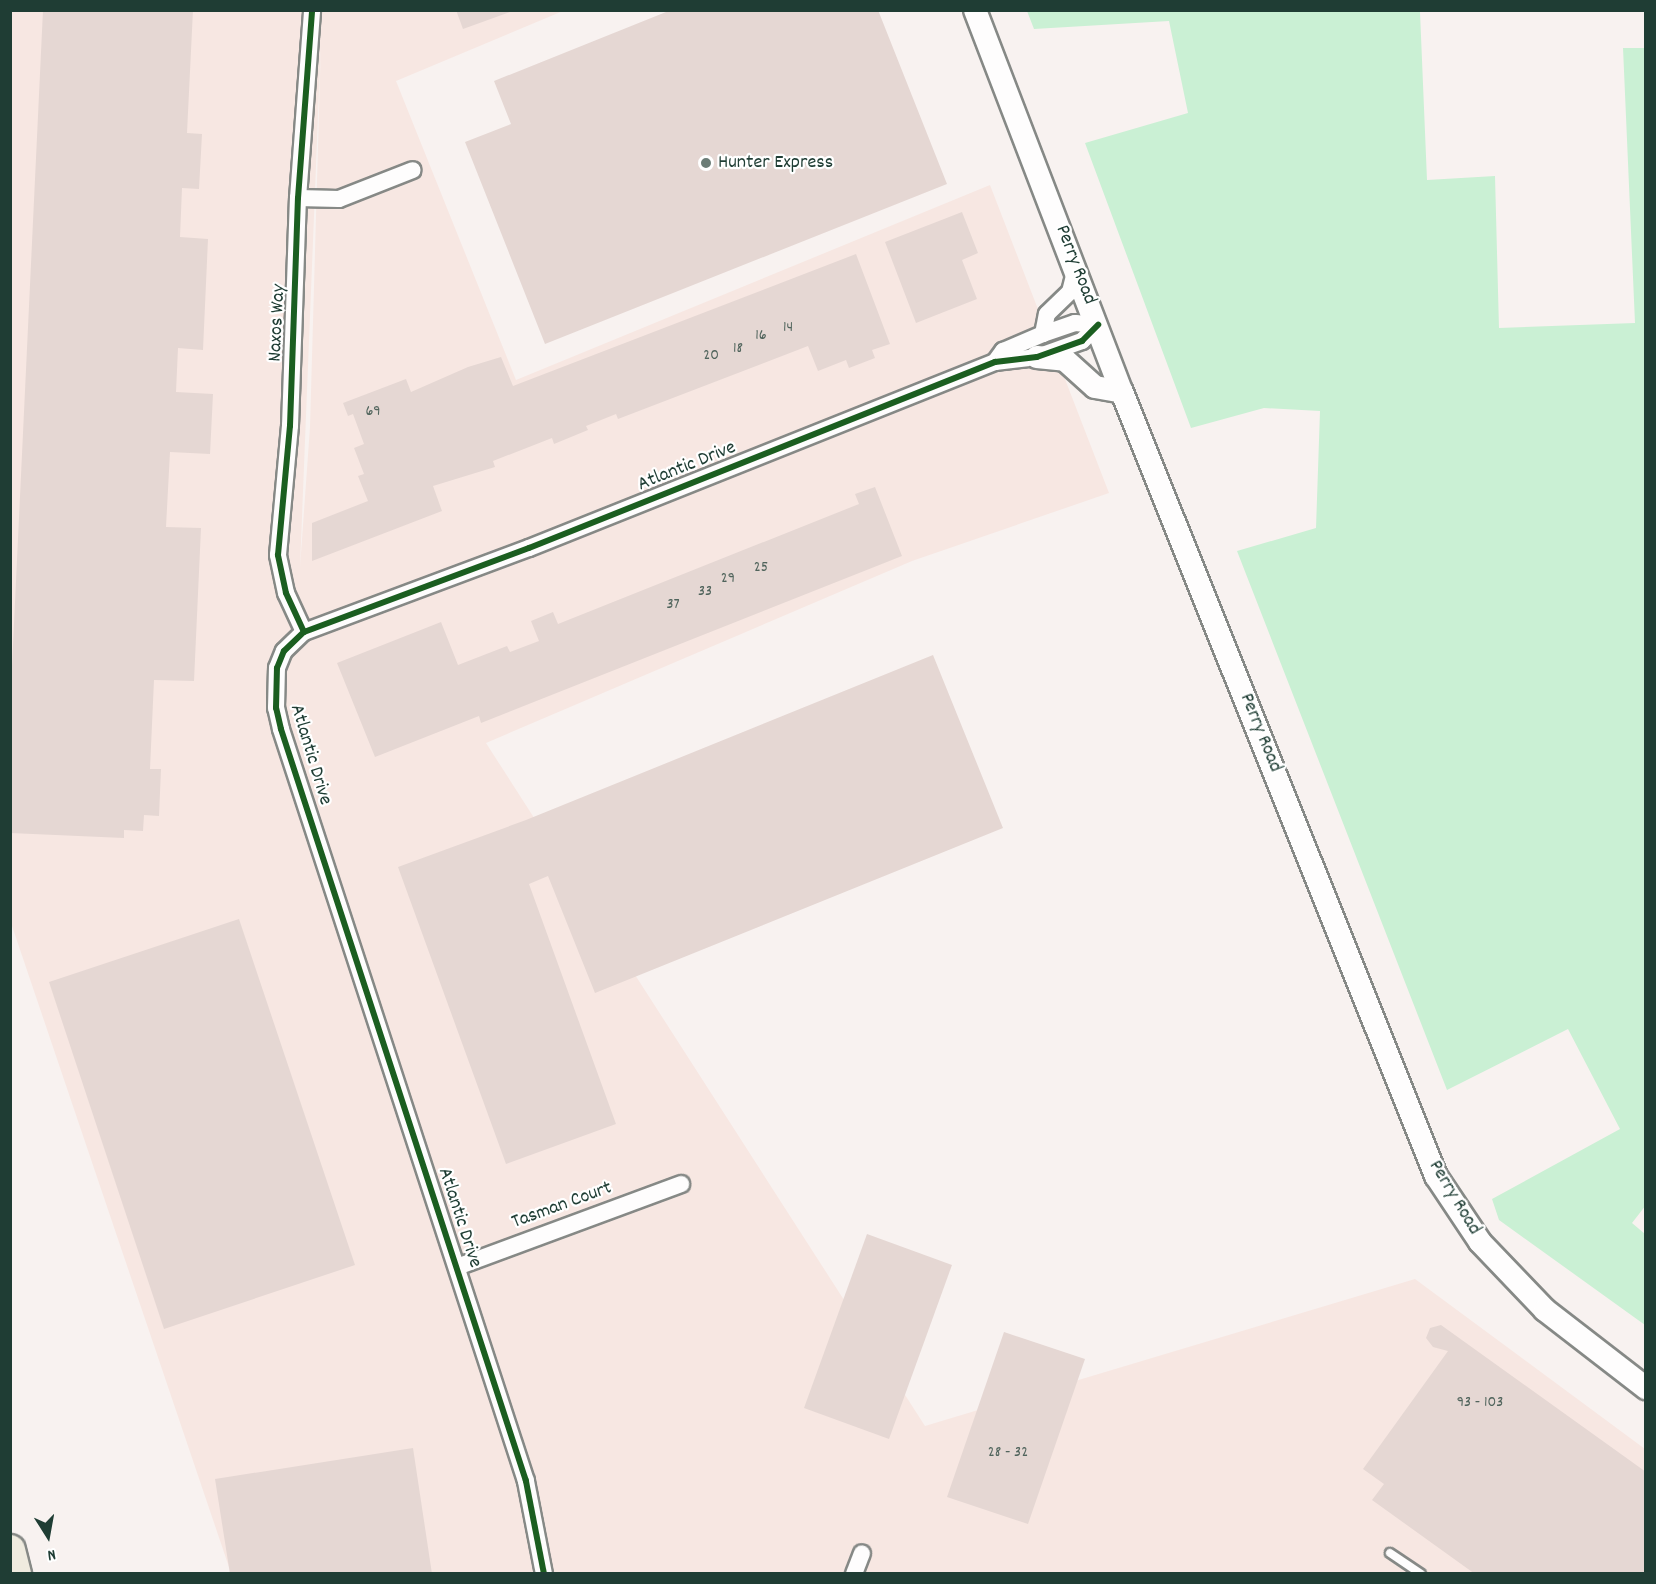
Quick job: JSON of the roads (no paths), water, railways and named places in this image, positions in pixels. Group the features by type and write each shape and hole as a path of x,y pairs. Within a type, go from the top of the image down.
{"highway":[{"path":"10,1550 16,1574"}],"main road":[{"name":"Perry Road","path":"975,10 1076,267 1122,392 1436,1176 1480,1242 1545,1310 1646,1388"},
{"path":"1037,357 1065,360 1095,387 1122,392"}],"street":[{"name":"Naxos Way","path":"304,632 286,593 278,555 290,426 298,198 312,10"},
{"path":"298,198 339,199 413,170"},
{"path":"1043,334 1047,314 1070,292 1076,267"},
{"name":"Atlantic Drive","path":"995,362 1003,351 1043,334 1075,323 1098,325"},
{"name":"Atlantic Drive","path":"544,1574 526,1481 276,708 280,659 293,641 304,632 529,548 995,362 1037,357 1082,341 1098,325"},
{"name":"Tasman Court","path":"457,1267 681,1184"},
{"path":"854,1574 862,1553"}],"lane":[{"path":"1390,1553 1421,1574"}],"place":[{"name":"Hunter Express","path":"706,163"}]}
